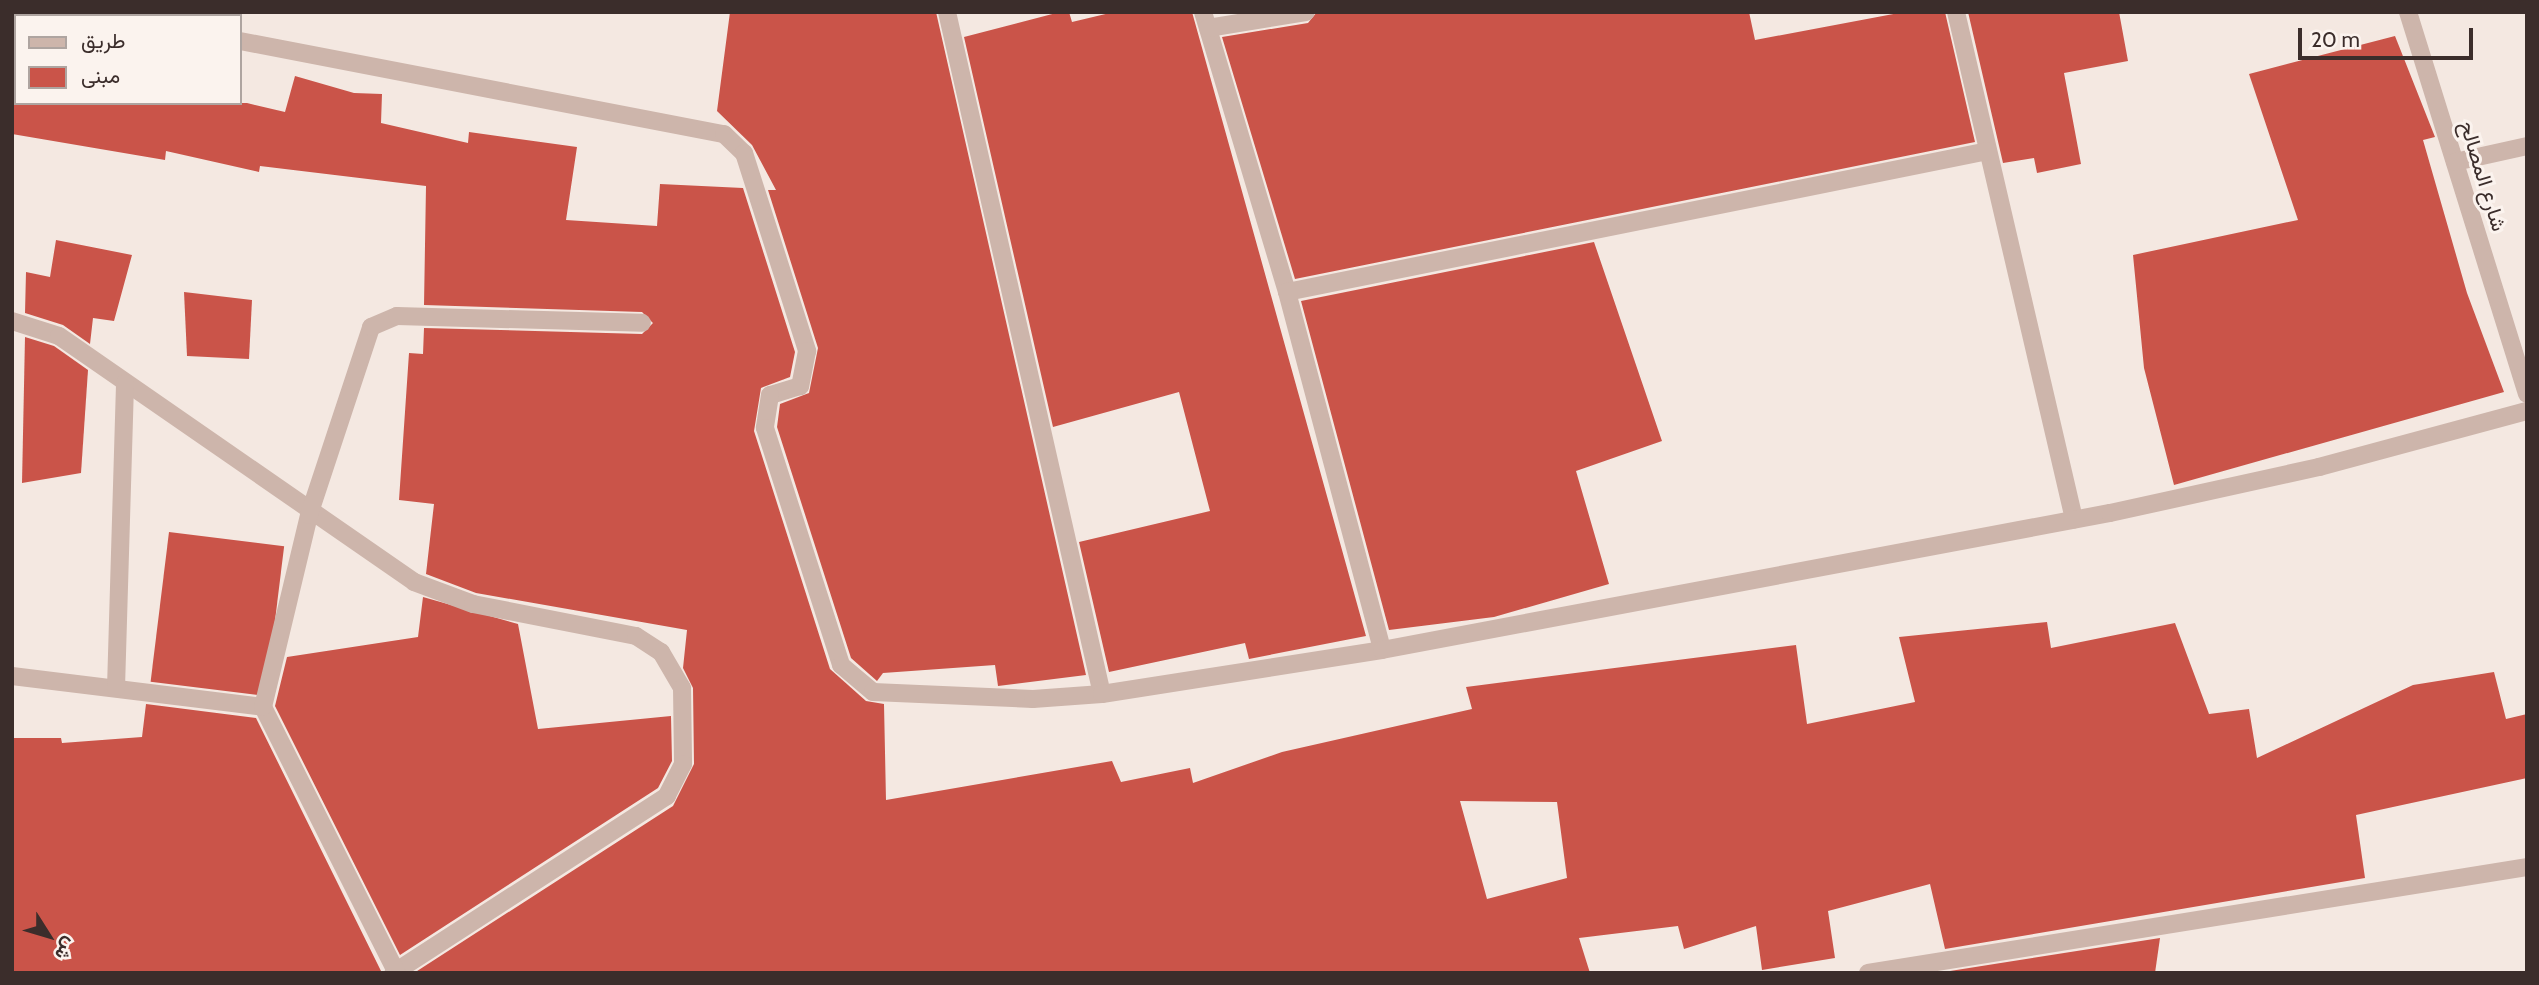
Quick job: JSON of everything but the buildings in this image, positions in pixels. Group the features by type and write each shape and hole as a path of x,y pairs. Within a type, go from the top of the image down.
{"street":[{"path":"947,12 1102,694"},
{"path":"1306,12 1205,20 1287,292 1382,650"},
{"path":"1956,12 2074,519"},
{"name":"شارع المصالح","path":"2408,12 2527,394"},
{"path":"242,41 724,134 744,153 756,178 807,351 800,386 770,395 765,428 841,665 873,691 905,696 1102,694 1382,650 2074,519 2319,467 2527,411"},
{"path":"2455,162 2527,146"},
{"path":"1287,292 1988,151"},
{"path":"12,321 59,336 309,514 414,582 473,604 636,636 661,652 682,688 683,764 667,796 395,972 263,707 309,514 371,327 397,316 642,323"},
{"path":"116,688 125,383"},
{"path":"12,677 263,707"},
{"path":"1868,973 2527,867"}]}
